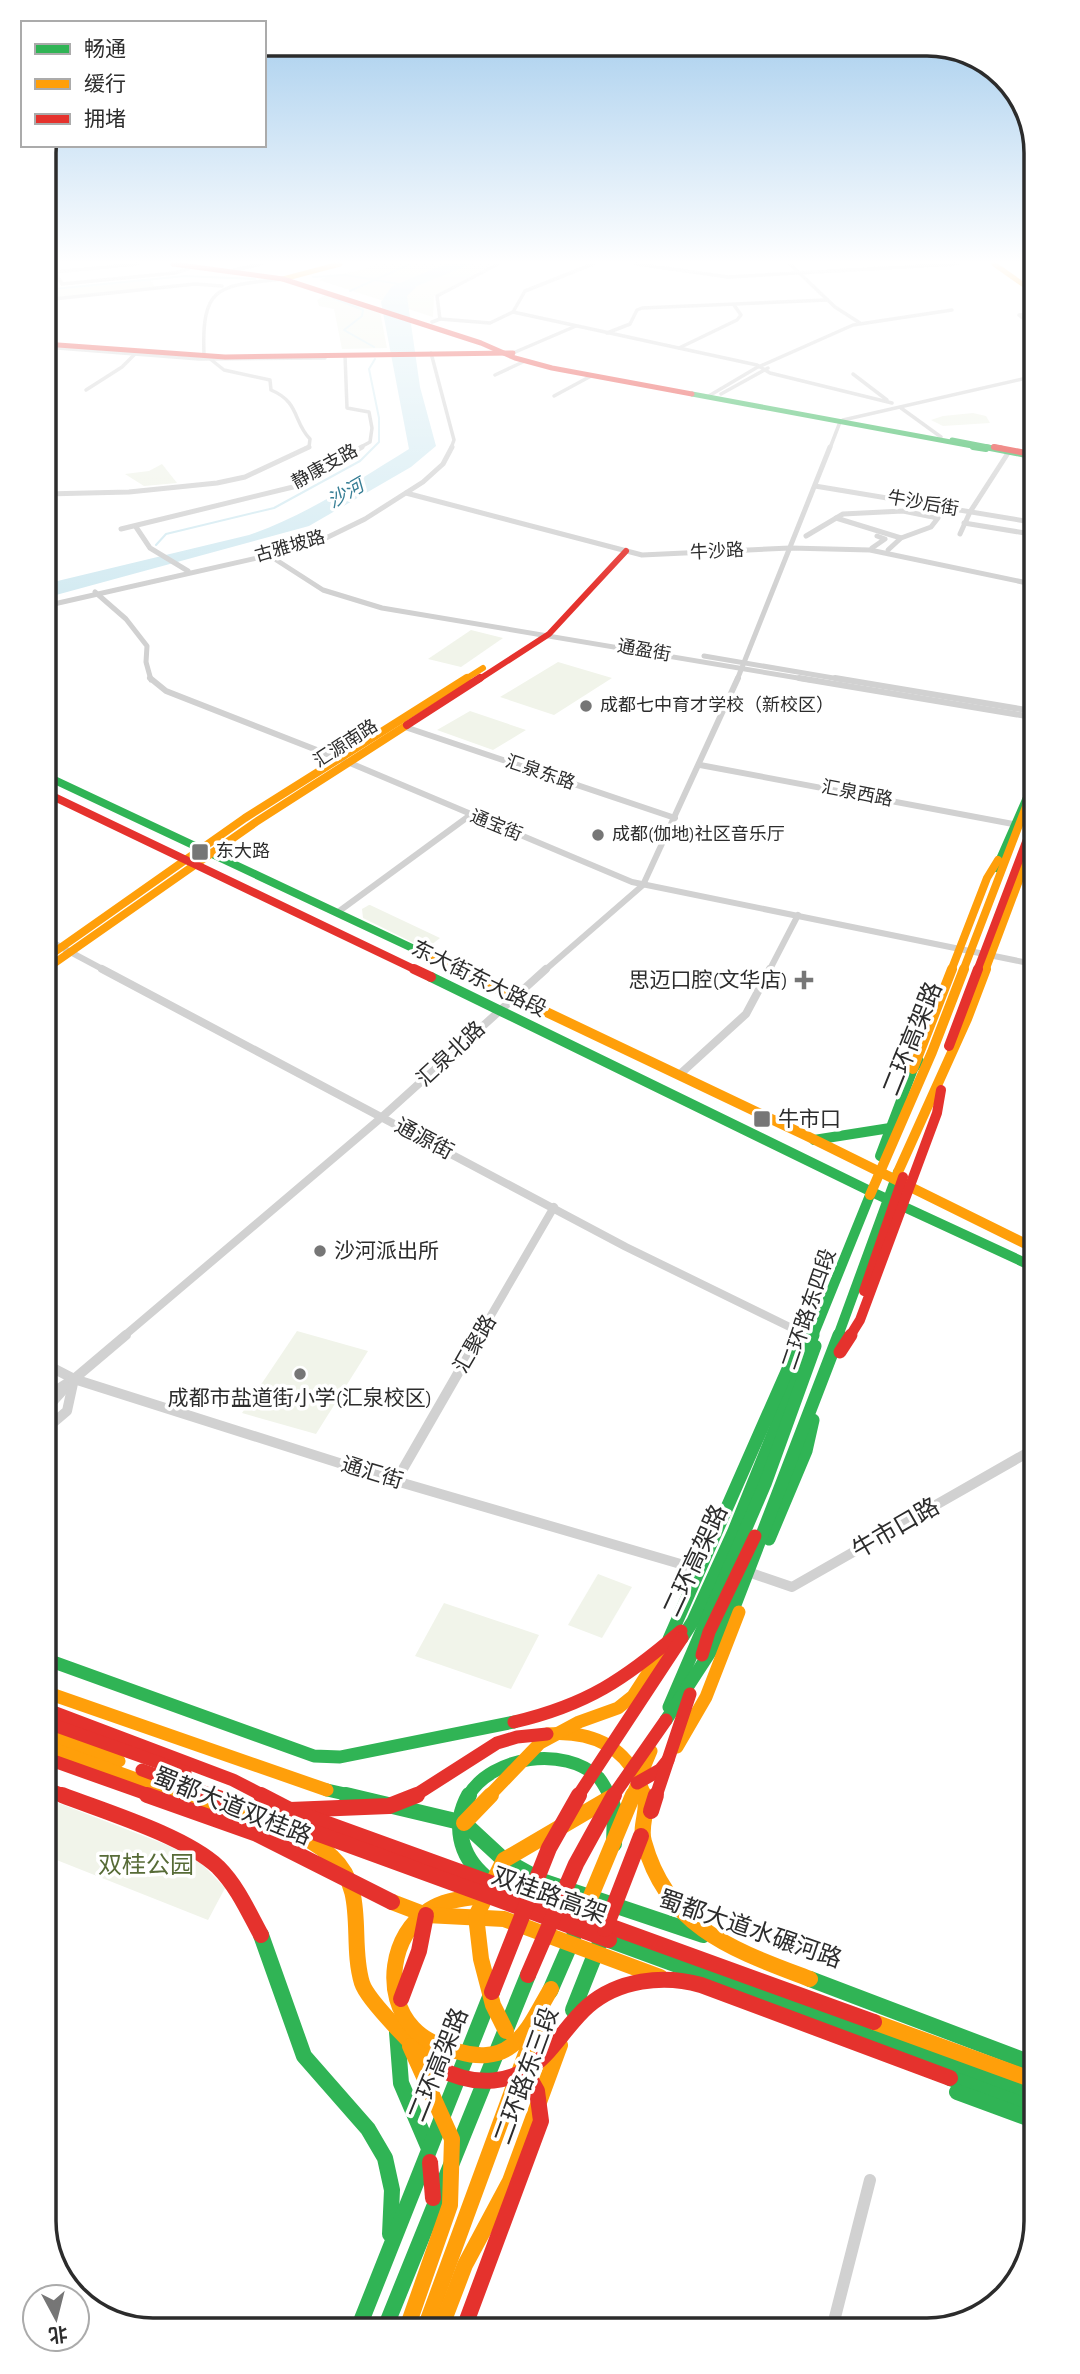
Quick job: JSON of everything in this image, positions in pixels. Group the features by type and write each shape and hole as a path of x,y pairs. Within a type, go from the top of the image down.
{"main road":[{"path":"586,375 712,396"},
{"path":"604,375 1024,454"},
{"path":"842,421 1024,454"},
{"name":"汇源南路","path":"344,761 405,727 546,632 622,550"},
{"name":"汇源南路","path":"66,950 206,851 546,632"},
{"name":"东大街东大路段","path":"56,781 902,1181 1024,1243"},
{"name":"东大街东大路段","path":"56,798 874,1193 1024,1262"},
{"name":"二环高架路","path":"362,2318 549,1848 580,1792 693,1621 734,1531 874,1186 932,1052 1024,806"},
{"path":"913,1069 988,878 1016,825"},
{"name":"二环路东四段","path":"614,1844 684,1669 766,1488 874,1193 876,1169 890,1128 913,1069 923,1056 1016,825"},
{"name":"二环路东四段","path":"642,1833 663,1781 709,1632 778,1491 840,1352 1024,849"},
{"name":"二环高架路","path":"389,2318 529,1972 576,1864 619,1785 702,1665 733,1610 805,1429 904,1157 967,1019 1024,867"},
{"path":"967,1019 984,998 1024,886"},
{"path":"56,954 66,950"},
{"path":"56,960 66,950"},
{"path":"840,1352 860,1320 937,1113 945,1069"},
{"path":"813,1141 890,1128"},
{"path":"464,1823 540,1743 579,1722 618,1708 634,1696 665,1646 701,1570 812,1315 831,1306"},
{"path":"468,2318 541,2121 537,2091 493,2005 481,1959 477,1916 504,1860 660,1770 683,1738 706,1696 806,1451 817,1403"},
{"path":"56,1663 268,1741 314,1756 340,1758 525,1720 596,1697 630,1675 693,1621"},
{"name":"蜀都大道双桂路","path":"56,1696 335,1793 464,1823"},
{"path":"56,1713 233,1780 290,1810 388,1806 415,1796 497,1743 517,1737 556,1732 583,1735 605,1742 624,1759 642,1784 647,1807 642,1833 661,1885 674,1904 696,1926 729,1948 1024,2060"},
{"name":"双桂路高架","path":"56,1726 1024,2077"},
{"name":"双桂路高架","path":"56,1738 1024,2092"},
{"path":"56,1750 187,1798 276,1825 328,1852"},
{"path":"500,1886 477,1871 464,1852 457,1831 468,1797 478,1783 514,1760 561,1761 582,1768 598,1780 609,1792 615,1810 614,1844"},
{"name":"蜀都大道双桂路","path":"56,1762 257,1834 382,1899 426,1915 477,1916"},
{"path":"56,1792 196,1849 216,1862 233,1881 260,1934 309,2065 360,2119 386,2156 394,2194 388,2252"},
{"path":"299,1854 335,1793"},
{"path":"187,1798 272,1817"},
{"name":"蜀都大道水碾河路","path":"464,1823 504,1860 554,1885 662,1923 736,1945 1024,2050"},
{"path":"292,1824 328,1852 345,1870 355,1900 362,1984 408,2042 444,2073 455,2078 479,2083 516,2079 546,2058 567,2025 599,1994 645,1980 683,1980 1024,2106"},
{"name":"二环路东三段","path":"445,2318 464,2265 510,2182 567,2025 642,1833"},
{"name":"二环路东三段","path":"429,2318 551,1989 614,1844"},
{"path":"488,1896 448,1898 418,1915 397,1942 393,1961 393,1987 404,2017 419,2036 456,2053 481,2056 500,2053 513,2044 551,1989"},
{"path":"398,2318 418,2267 434,2214 428,2138 413,2113 400,2080 398,2063 397,2008 419,1951 426,1915"},
{"path":"477,1916 504,1919 1024,2116"},
{"path":"408,2042 452,2139 450,2205 410,2318"}],"street":[{"path":"86,390 110,375"},
{"path":"56,494 129,492 217,483 245,477 309,447 310,439 300,429 301,422 284,394 271,390 270,380 266,377 253,375"},
{"name":"静康支路","path":"121,530 293,487 370,442 372,428 369,412 346,408 345,375"},
{"name":"古雅坡路","path":"56,603 270,554 330,537 406,493 433,474 452,453 454,440 438,375"},
{"path":"712,396 749,375"},
{"path":"712,396 749,375"},
{"path":"786,375 891,403 903,408 946,439"},
{"path":"854,375 891,403"},
{"path":"554,396 591,376"},
{"path":"842,421 1024,379"},
{"name":"汇泉北路","path":"56,1390 74,1378 382,1117 643,884 744,666 842,421"},
{"path":"960,534 970,512 1008,453"},
{"name":"牛沙后街","path":"815,486 1024,521"},
{"name":"牛沙路","path":"406,493 622,550 651,555 790,548 886,552 1024,582"},
{"path":"806,536 843,514 903,512 938,518 931,527 901,538 888,550"},
{"path":"836,518 901,538"},
{"path":"964,523 1024,533"},
{"path":"848,526 885,539 872,548"},
{"path":"136,527 152,551 171,559 188,571"},
{"name":"通盈街","path":"270,554 323,590 382,608 546,632 1024,717"},
{"name":"通宝街","path":"95,592 126,619 147,646 146,662 150,681 183,699 344,761 469,816 643,884 1024,962"},
{"name":"通盈街","path":"744,666 1024,710"},
{"name":"汇泉东路","path":"405,727 674,818"},
{"name":"汇泉西路","path":"700,765 1016,825"},
{"path":"338,912 469,816"},
{"path":"679,1075 746,1014 798,915"},
{"name":"通源街","path":"56,944 626,1247 804,1334"},
{"name":"汇聚路","path":"396,1480 554,1207"},
{"name":"通汇街","path":"56,1369 74,1378 396,1480 701,1570"},
{"path":"56,1420 67,1411 74,1378"},
{"name":"汇泉北路","path":"56,1398 74,1378"},
{"name":"牛市口路","path":"754,1574 792,1587 1024,1455"},
{"path":"835,2318 870,2180"}],"green space":[{"path":"973,413 986,416 990,423 943,426 931,420 943,416"},
{"path":"162,464 177,483 144,486 125,474 149,471"},
{"path":"471,630 503,638 461,667 428,659"},
{"path":"558,662 612,678 554,715 500,697"},
{"path":"470,711 526,730 493,750 437,730"},
{"path":"369,905 440,938 426,949 363,918 362,909"},
{"path":"297,1331 368,1351 316,1434 242,1413"},
{"path":"598,1574 632,1587 602,1638 568,1625"},
{"path":"444,1603 539,1635 511,1689 415,1656"},
{"name":"双桂公园","path":"56,1802 167,1845 199,1861 225,1888 208,1920 56,1860"}],"water":[{"name":"沙河","path":"395,375 418,375 436,446 411,467 309,526 56,595 56,581 249,535 270,527 331,496 409,449"}],"waterway":[{"path":"156,545 166,534 274,508 360,461 379,442 379,418 370,375"}],"traffic: fast":[{"path":"692,394 986,449"},
{"path":"952,440 1024,455"},
{"path":"56,781 427,955"},
{"path":"996,868 1024,804"},
{"path":"431,977 874,1193 1024,1262"},
{"path":"880,1156 913,1069 919,1061"},
{"path":"814,1140 890,1128"},
{"path":"666,1720 716,1643 733,1610 805,1429 898,1172"},
{"path":"682,1638 693,1621 734,1531 870,1195"},
{"path":"669,1639 812,1315"},
{"path":"669,1707 765,1484 815,1346"},
{"path":"769,1539 806,1451 813,1420"},
{"path":"56,1663 314,1756 340,1757 514,1722"},
{"path":"485,1877 472,1864 463,1849 460,1837 461,1809 474,1787 495,1770 522,1761 550,1759 577,1764 599,1778 613,1801 616,1823 614,1844"},
{"path":"327,1790 464,1823 504,1860 542,1881 703,1935"},
{"path":"261,1935 304,2056 315,2072 368,2129 385,2158 392,2190 390,2234"},
{"path":"550,1991 573,1938"},
{"path":"609,1940 1024,2092"},
{"path":"573,2010 598,1947"},
{"path":"389,2318 528,1975"},
{"path":"810,1979 1024,2060"},
{"path":"362,2318 492,1992"},
{"path":"397,2032 401,2083 428,2146"},
{"path":"950,2078 1024,2106"},
{"path":"957,2092 1024,2117"}],"traffic: slow":[{"path":"56,951 245,818 483,668"},
{"path":"56,962 256,822 407,725"},
{"path":"870,1195 932,1052 1024,812"},
{"path":"913,1069 987,878 998,860"},
{"path":"898,1172 967,1019 1024,867"},
{"path":"427,955 1024,1243"},
{"path":"677,1747 706,1697 739,1612"},
{"path":"464,1823 540,1743 579,1722 618,1708 633,1696 659,1656"},
{"path":"56,1696 327,1790"},
{"path":"547,1734 576,1734 599,1739 626,1761 646,1799 643,1840 668,1895 685,1916 717,1940 754,1958 810,1979"},
{"path":"56,1739 119,1761"},
{"path":"56,1750 182,1796 272,1824 314,1843 331,1855 344,1869 355,1896 356,1956 363,1987 412,2045 437,2067"},
{"path":"581,1920 651,1751"},
{"path":"506,2031 493,2005 481,1959 476,1916 504,1860 610,1798"},
{"path":"480,1896 447,1901 427,1912 413,1924 403,1938 394,1972 395,1990 400,2008 409,2024 425,2039 445,2048 472,2055 493,2054 505,2050 517,2040 551,1989"},
{"path":"392,1902 426,1915 504,1919 660,1977"},
{"path":"874,2022 1024,2077"},
{"path":"429,2318 535,2029"},
{"path":"445,2318 465,2265 510,2181 560,2045"},
{"path":"410,2046 452,2139 450,2205 410,2318"}],"traffic: jam":[{"path":"589,375 692,394"},
{"path":"994,447 1024,453"},
{"path":"407,725 549,634 626,551"},
{"path":"56,798 431,977"},
{"path":"949,1046 1024,847"},
{"path":"840,1352 860,1320 937,1113 941,1090"},
{"path":"864,1291 903,1177"},
{"path":"702,1655 709,1632 755,1536"},
{"path":"514,1722 565,1708 605,1690 681,1631"},
{"path":"492,1992 549,1848 580,1792 682,1638"},
{"path":"651,1811 690,1694"},
{"path":"56,1713 233,1780 290,1810 389,1806 415,1796 497,1743 517,1737 547,1734"},
{"path":"528,1975 576,1864 619,1785 666,1720"},
{"path":"56,1726 185,1772"},
{"path":"637,1783 660,1770 668,1760"},
{"path":"56,1762 257,1834 392,1902"},
{"path":"142,1770 225,1800"},
{"path":"56,1792 196,1849 219,1868 237,1890 261,1935"},
{"path":"300,1814 874,2022"},
{"path":"286,1822 609,1940"},
{"path":"605,1929 641,1836"},
{"path":"401,1999 419,1951 426,1915"},
{"path":"437,2067 470,2081 492,2082 513,2078 546,2055 572,2022 604,1994 624,1985 675,1979 701,1985 950,2078"},
{"path":"468,2318 541,2121 537,2091 524,2068"},
{"path":"430,2162 433,2198"}],"place":[{"name":"成都七中育才学校（新校区）","path":"586,706"},
{"name":"成都(伽地)社区音乐厅","path":"598,835"},
{"name":"东大路","path":"200,852"},
{"name":"思迈口腔(文华店)","path":"804,980"},
{"name":"牛市口","path":"762,1119"},
{"name":"沙河派出所","path":"320,1251"},
{"name":"成都市盐道街小学(汇泉校区)","path":"300,1374"}]}
